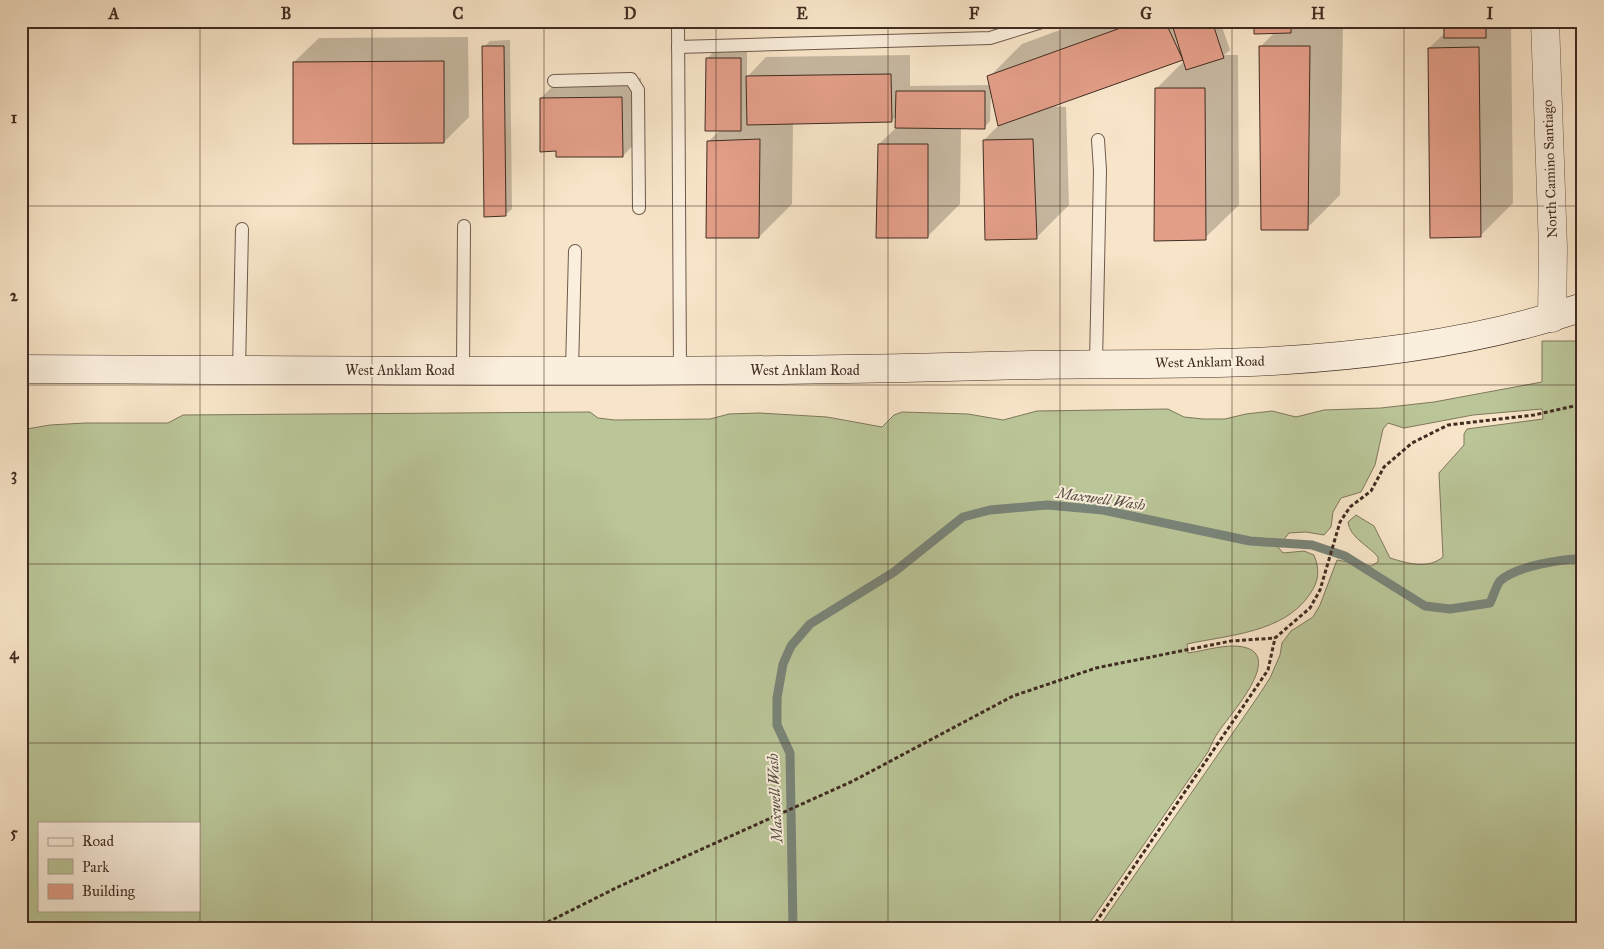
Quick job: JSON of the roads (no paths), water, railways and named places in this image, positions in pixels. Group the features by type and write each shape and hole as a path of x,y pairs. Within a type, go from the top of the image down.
{"main road":[{"name":"North Camino Santiago","path":"1545,21 1553,248 1552,318"},
{"name":"West Anklam Road","path":"21,369 820,371 1096,363 1273,361 1368,352 1458,340 1552,318 1583,307"}],"lane":[{"path":"678,21 680,370"},
{"path":"678,47 990,38 1044,21"},
{"path":"554,81 631,79 638,90 639,208"},
{"path":"1096,363 1100,170 1098,140"},
{"path":"463,370 464,226"},
{"path":"239,370 242,229"},
{"path":"572,370 575,251"}],"waterway":[{"name":"Maxwell Wash","path":"793,928 790,753 777,725 777,698 783,664 791,646 810,624 894,572 963,517 990,510 1047,505 1103,510 1250,541 1312,545 1345,556 1425,606 1450,609 1490,603 1500,581 1516,572 1552,562 1583,559"}]}
